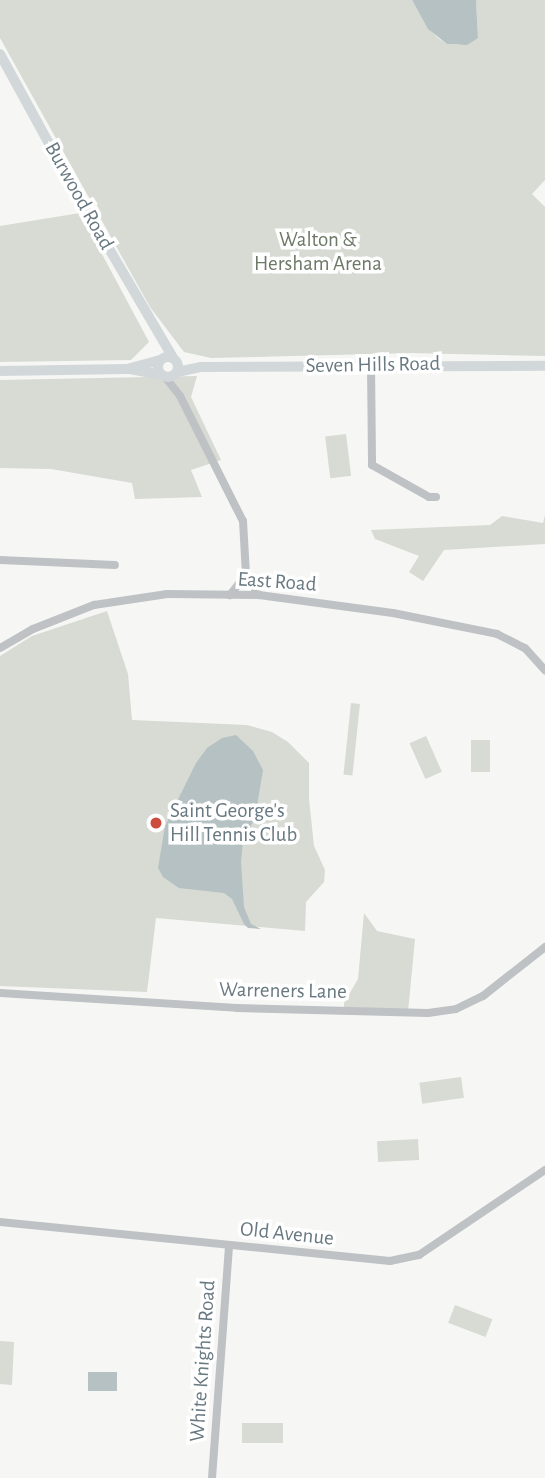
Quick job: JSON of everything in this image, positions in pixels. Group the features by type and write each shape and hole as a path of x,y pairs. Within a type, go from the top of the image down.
{"main road":[{"name":"Burwood Road","path":"0,54 160,337 169,367"},
{"name":"Seven Hills Road","path":"169,367 545,366"},
{"path":"0,371 169,367"}],"street":[{"path":"371,365 372,465 429,497 436,497"},
{"path":"169,367 180,396 243,521 246,575 260,595"},
{"path":"0,559 115,565"},
{"path":"230,596 246,575"},
{"name":"East Road","path":"0,648 33,629 94,605 167,594 260,595 393,613 497,634 525,648 545,670"},
{"name":"Warreners Lane","path":"0,993 237,1008 428,1013 456,1009 483,996 545,947"},
{"name":"Old Avenue","path":"0,1222 376,1261 404,1259 419,1255 545,1170"},
{"name":"White Knights Road","path":"212,1478 229,1246"}],"green space":[{"name":"Walton & Hersham Arena","path":"0,0 412,0 428,28 438,38 447,44 461,45 478,38 476,0 545,0 545,180 532,194 545,207 545,356 411,353 211,358 184,352 150,307 0,38"},
{"path":"80,213 149,342 131,360 0,362 0,226"},
{"path":"197,376 191,397 221,460 191,470 202,497 135,499 132,483 51,469 0,468 0,380"},
{"path":"346,434 351,476 330,478 325,437"},
{"path":"545,515 545,544 444,550 423,581 409,572 419,556 375,539 371,530 490,525 502,516 543,523"},
{"name":"Saint George's Hill Tennis Club","path":"107,611 128,674 132,720 247,725 272,732 288,742 309,763 309,799 314,846 325,870 324,882 306,902 305,931 156,918 147,992 0,986 0,656 32,636"},
{"path":"351,703 360,704 352,776 343,775"},
{"path":"426,736 442,772 425,779 410,743"},
{"path":"471,740 490,740 490,772 471,772"},
{"path":"364,913 377,931 415,939 408,1012 344,1010 344,1003 358,979"},
{"path":"461,1077 464,1098 422,1104 419,1083"},
{"path":"418,1139 419,1160 378,1162 377,1141"},
{"path":"455,1305 492,1319 486,1337 448,1323"},
{"path":"0,1341 14,1342 12,1385 0,1384"},
{"path":"242,1423 283,1423 283,1443 242,1443"}],"shaded area":[{"path":"412,0 476,0 478,38 467,45 447,44 428,29"},
{"path":"236,735 253,751 263,770 255,818 243,841 241,862 244,907 251,924 261,929 248,928 232,899 224,893 179,888 163,877 158,868 165,826 196,763 207,748 222,738"},
{"path":"88,1372 117,1372 117,1391 88,1391"}],"place":[{"name":"Saint George's Hill Tennis Club","path":"156,823"}]}
